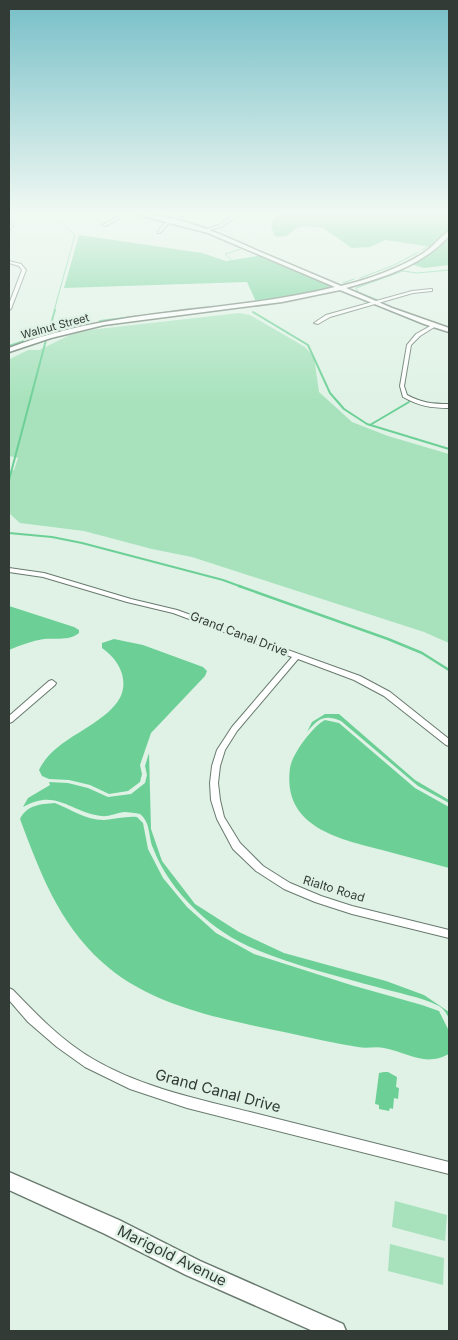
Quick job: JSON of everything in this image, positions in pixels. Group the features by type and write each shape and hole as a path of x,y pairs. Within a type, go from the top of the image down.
{"street":[{"path":"9,309 21,277"},
{"path":"314,277 434,326 449,330"},
{"name":"Walnut Street","path":"9,350 49,336 96,325 254,306 341,288 376,277"},
{"path":"316,322 328,316 413,292 431,290"},
{"path":"434,326 418,335 409,345 402,386 406,396 416,402 432,406 449,406"},
{"name":"Grand Canal Drive","path":"9,570 44,575 116,598 175,611 374,686 449,744"},
{"name":"Rialto Road","path":"297,656 232,733 218,757 214,775 214,795 224,826 238,847 252,863 270,876 299,892 321,900 449,934"},
{"path":"9,720 52,683"},
{"name":"Grand Canal Drive","path":"9,993 32,1018 61,1043 89,1062 139,1086 187,1102 383,1150 448,1169"},
{"name":"Marigold Avenue","path":"9,1181 112,1227 193,1268 336,1331"}],"shaded area":[{"path":"67,277 310,277 335,288 257,304 247,282 64,288"},
{"path":"239,313 250,315 305,347 314,357 319,392 352,422 388,436 449,454 449,643 424,632 192,557 152,549 84,531 20,523 9,513 9,471 14,470 18,458 9,456 10,359 28,350 39,350 70,335 89,330"},
{"path":"9,606 74,627 79,630 79,633 67,638 35,641 9,650"},
{"path":"114,639 143,645 203,667 207,671 205,676 151,733 140,765 142,774 140,782 128,791 109,794 90,785 69,780 49,779 42,776 39,770 54,750 106,714 120,697 123,689 122,674 119,666 109,653 102,648 102,643"},
{"path":"325,714 339,714 415,780 449,800 449,803 418,786 341,721 330,718 322,719 307,732 312,722"},
{"path":"325,720 339,723 415,788 449,807 449,868 348,841 317,827 304,817 295,804 290,788 290,768 295,755 304,741"},
{"path":"149,753 151,829 162,861 195,904 239,932 284,953 386,981 424,995 449,1012 449,1018 442,1008 432,1003 286,961 241,943 225,933 195,909 170,881 151,843 146,821 140,814 124,812 101,816 90,814 54,800 35,802 23,807 28,798 50,785 49,782 68,783 88,788 108,797 131,794 145,783 147,775 145,766"},
{"path":"55,803 92,819 105,820 137,817 143,823 148,849 163,878 187,907 216,933 254,954 439,1011 449,1031 449,1054 432,1059 417,1058 384,1048 361,1048 236,1022 188,1009 164,1000 142,990 121,977 102,962 73,930 52,895 27,839 20,819 23,814 34,806"},
{"path":"384,1072 397,1077 396,1087 399,1088 398,1099 394,1098 393,1109 390,1108 389,1111 379,1109 379,1105 375,1104 379,1073"},
{"path":"395,1201 447,1215 445,1241 392,1227"},
{"path":"390,1244 444,1258 443,1285 388,1271"}],"waterway":[{"path":"54,311 64,277"},
{"path":"247,277 258,302"},
{"path":"360,278 364,277"},
{"path":"378,300 358,292 356,288 388,277"},
{"path":"343,283 354,279"},
{"path":"299,294 328,287"},
{"path":"48,333 55,310"},
{"path":"100,321 181,311"},
{"path":"253,312 308,345 330,393 344,409 370,425"},
{"path":"61,329 83,324"},
{"path":"48,333 54,331"},
{"path":"9,346 48,333"},
{"path":"9,480 46,340"},
{"path":"370,425 409,402"},
{"path":"370,425 449,449"},
{"path":"9,533 52,537 82,543 223,580 242,587"},
{"path":"239,586 388,639 422,653 449,670"}]}
